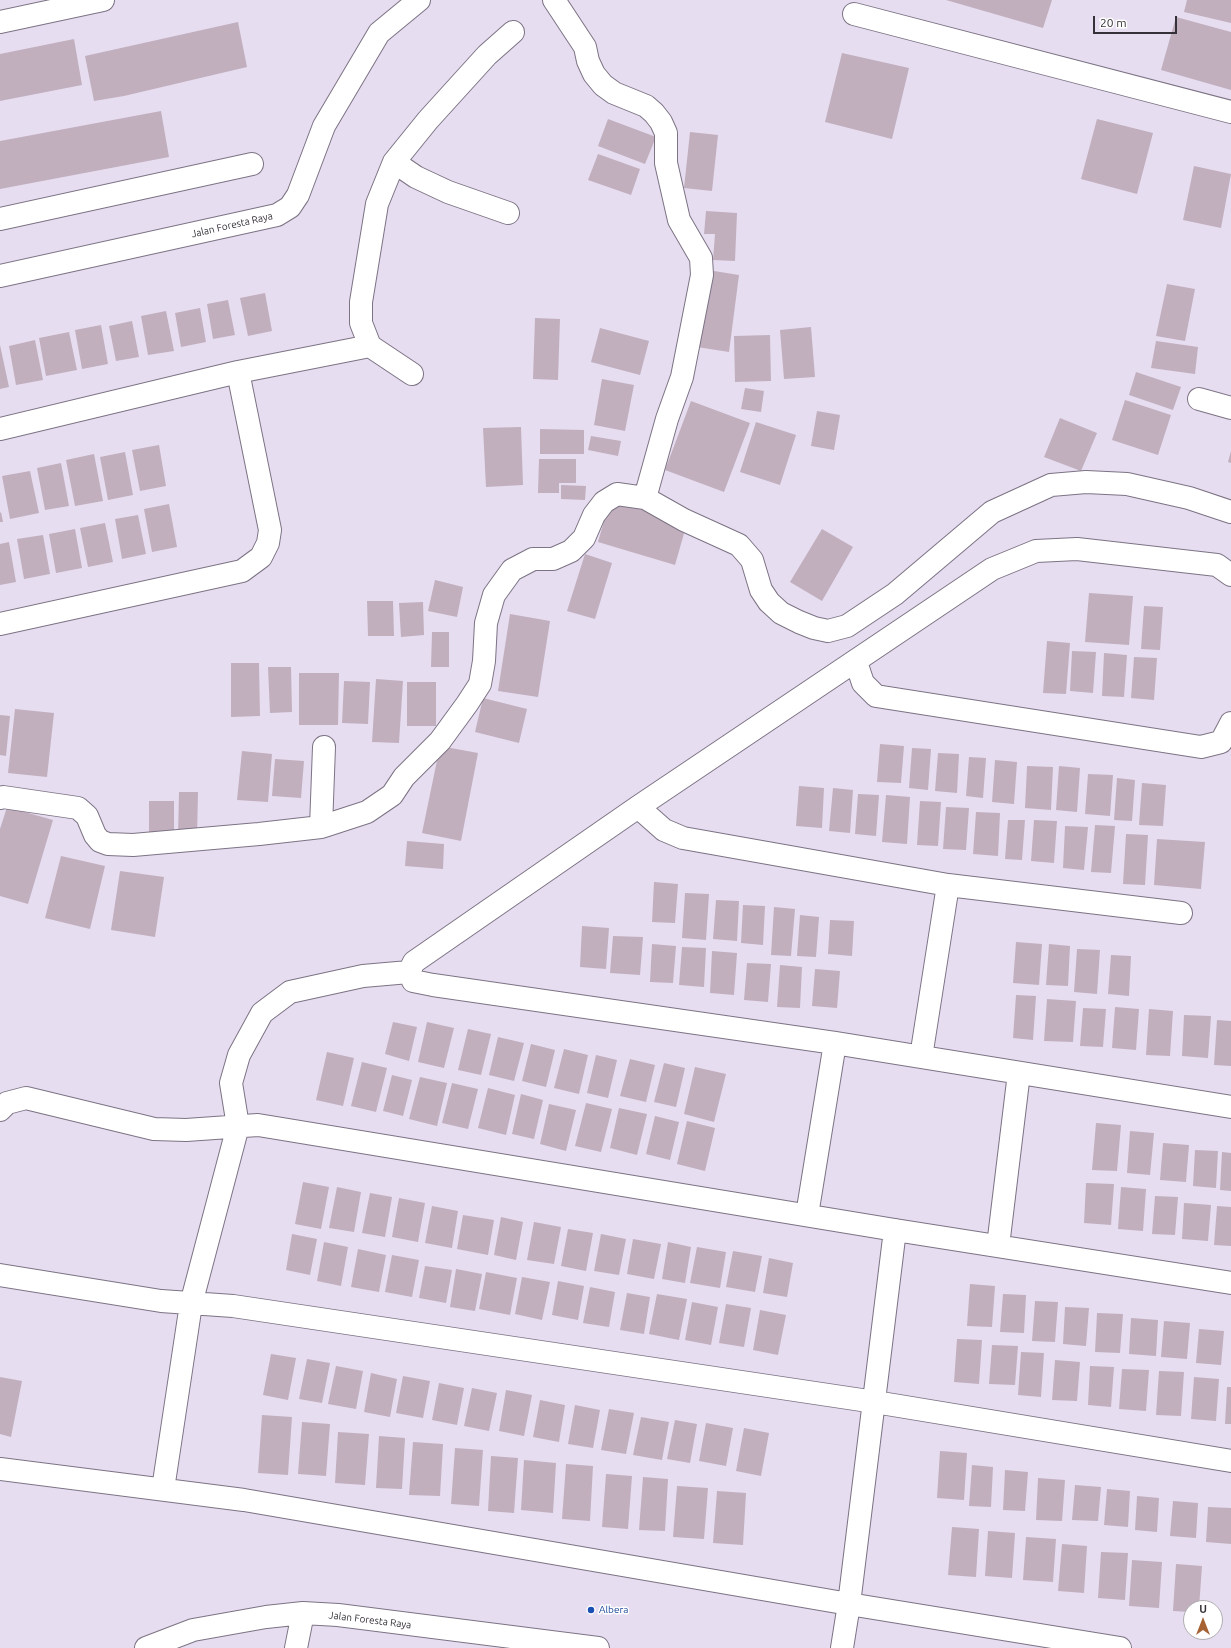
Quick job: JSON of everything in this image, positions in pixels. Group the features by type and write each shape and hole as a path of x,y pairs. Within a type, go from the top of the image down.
{"street":[{"path":"0,22 103,0"},
{"name":"Jalan Foresta Raya","path":"0,276 277,215 290,207 298,195 324,126 379,33 419,0"},
{"path":"554,0 585,47 591,67 603,85 614,94 646,106 654,112 661,122 666,133 666,163 679,220 701,258 702,275 682,377 676,389 667,419 646,498"},
{"path":"854,14 1231,112"},
{"path":"412,374 370,346 361,323 361,302 377,204 394,162 428,120 487,55 513,32"},
{"path":"394,162 416,177 448,192 508,213"},
{"path":"0,219 252,164"},
{"path":"0,429 238,372 370,346"},
{"path":"0,624 242,571 261,557 268,543 270,530 238,372"},
{"path":"1199,399 1231,408"},
{"path":"0,798 3,797 78,808 87,816 94,835 100,841 108,844 133,845 251,835 321,826 367,812 392,795 404,777 444,734 480,684 484,661 486,623 494,595 512,570 533,559 553,559 571,551 584,538 594,515 604,502 617,494 646,498 684,520 739,545 752,560 761,590 769,602 781,612 799,622 814,628 828,631 847,626 895,594 992,512 1050,485 1086,482 1127,484 1189,498 1231,512"},
{"path":"409,972 414,962 638,807 856,662 992,569 1036,551 1077,549 1217,565 1231,575"},
{"path":"856,662 863,683 876,696 1201,747 1222,742 1231,723"},
{"path":"321,826 324,747"},
{"path":"638,807 664,830 683,838 948,886 1181,913"},
{"path":"921,1057 948,886"},
{"path":"409,972 413,981 433,985 836,1043 1231,1107"},
{"path":"163,1490 191,1304 238,1126 231,1083 240,1055 262,1013 290,992 363,976 409,972"},
{"path":"807,1215 836,1043"},
{"path":"998,1246 1019,1073"},
{"path":"0,1110 7,1103 26,1098 154,1129 186,1130 258,1125 895,1230 1231,1283"},
{"path":"842,1648 875,1402 895,1230"},
{"path":"0,1275 161,1301 233,1306 875,1402 1231,1461"},
{"path":"0,1469 252,1501 849,1604 1120,1648"},
{"path":"296,1648 303,1613"},
{"name":"Jalan Foresta Raya","path":"146,1648 193,1630 266,1617 303,1613 338,1615 598,1648"}],"building":[{"path":"946,0 1052,0 1043,28"},
{"path":"1187,0 1231,0 1231,23 1184,12"},
{"path":"1176,17 1231,32 1231,90 1161,70"},
{"path":"238,22 247,67 124,96 94,101 85,56"},
{"path":"74,39 82,85 0,101 0,54"},
{"path":"842,53 909,68 892,139 825,122"},
{"path":"161,111 169,157 0,189 0,141"},
{"path":"608,119 656,137 645,164 598,146"},
{"path":"1097,119 1153,133 1137,194 1081,179"},
{"path":"690,132 718,135 712,191 684,188"},
{"path":"598,154 640,169 631,195 588,180"},
{"path":"1194,166 1231,174 1221,228 1183,220"},
{"path":"706,211 737,213 735,261 713,260 715,234 704,234"},
{"path":"708,270 739,275 729,352 697,347"},
{"path":"1167,284 1195,289 1185,341 1156,336"},
{"path":"265,293 272,331 248,336 240,298"},
{"path":"228,300 235,335 213,339 207,304"},
{"path":"200,308 206,342 181,347 175,313"},
{"path":"166,311 174,351 148,355 141,316"},
{"path":"535,318 560,319 558,380 533,379"},
{"path":"132,321 139,357 116,361 109,326"},
{"path":"101,325 108,364 82,369 75,330"},
{"path":"811,327 815,377 784,379 780,330"},
{"path":"600,328 649,341 640,375 591,362"},
{"path":"69,332 77,370 46,376 39,338"},
{"path":"770,335 771,381 735,382 734,336"},
{"path":"35,340 43,380 16,385 9,346"},
{"path":"1156,341 1198,347 1195,374 1151,368"},
{"path":"0,345 9,387 0,389"},
{"path":"1136,372 1181,387 1173,410 1129,395"},
{"path":"602,379 634,385 625,431 594,425"},
{"path":"745,388 764,391 761,412 741,409"},
{"path":"1125,400 1171,415 1158,455 1112,440"},
{"path":"691,401 750,423 724,492 665,470"},
{"path":"817,411 840,415 834,450 811,446"},
{"path":"1060,418 1097,433 1081,471 1044,457"},
{"path":"756,422 796,435 780,485 740,472"},
{"path":"521,427 523,485 486,487 483,428"},
{"path":"540,429 584,430 584,454 540,454"},
{"path":"591,436 621,441 618,456 588,450"},
{"path":"159,445 166,486 140,491 132,450"},
{"path":"1231,451 1231,463 1228,462"},
{"path":"125,452 133,495 108,500 100,457"},
{"path":"94,454 103,501 75,506 66,460"},
{"path":"539,459 576,459 576,483 559,483 559,493 538,493"},
{"path":"61,463 69,506 45,510 37,468"},
{"path":"30,471 39,513 10,519 2,476"},
{"path":"561,485 586,486 585,500 561,499"},
{"path":"610,500 687,523 675,565 598,542"},
{"path":"169,504 177,547 152,552 144,509"},
{"path":"1,512 3,522 0,522"},
{"path":"138,515 146,554 122,559 115,519"},
{"path":"105,523 113,562 88,567 80,528"},
{"path":"75,529 82,568 56,573 49,534"},
{"path":"822,529 853,547 822,601 790,582"},
{"path":"43,535 50,574 24,579 17,539"},
{"path":"9,542 16,582 0,585 0,544"},
{"path":"585,554 612,563 595,619 567,611"},
{"path":"435,580 463,587 457,617 428,611"},
{"path":"1089,593 1133,596 1129,645 1085,642"},
{"path":"367,601 393,601 394,636 368,636"},
{"path":"423,602 424,635 401,637 399,603"},
{"path":"1144,606 1163,607 1160,650 1141,649"},
{"path":"510,614 550,621 538,697 498,691"},
{"path":"432,632 449,632 449,667 431,667"},
{"path":"1047,641 1070,643 1066,694 1043,693"},
{"path":"1072,651 1096,652 1093,693 1070,691"},
{"path":"1104,653 1127,655 1124,697 1102,696"},
{"path":"1134,657 1157,658 1154,700 1131,698"},
{"path":"231,663 259,663 260,716 231,717"},
{"path":"268,667 291,667 292,712 270,713"},
{"path":"299,673 339,673 338,725 299,725"},
{"path":"376,679 403,681 399,743 372,742"},
{"path":"344,681 370,682 368,724 342,723"},
{"path":"407,682 436,682 436,726 407,726"},
{"path":"483,698 527,709 519,743 475,732"},
{"path":"15,709 54,713 47,777 8,773"},
{"path":"0,715 10,716 6,756 0,755"},
{"path":"880,744 904,746 901,783 877,782"},
{"path":"440,746 478,753 461,841 422,833"},
{"path":"912,748 931,749 928,790 909,788"},
{"path":"242,751 272,754 268,802 237,800"},
{"path":"938,753 959,754 957,793 935,791"},
{"path":"969,757 986,758 983,798 966,796"},
{"path":"275,759 304,761 301,798 272,796"},
{"path":"995,760 1017,762 1014,804 992,802"},
{"path":"1027,766 1053,767 1051,810 1025,808"},
{"path":"1059,766 1080,768 1077,812 1056,810"},
{"path":"1088,774 1113,775 1110,816 1085,814"},
{"path":"1117,778 1135,780 1132,821 1114,820"},
{"path":"1142,783 1166,785 1163,826 1139,825"},
{"path":"799,786 824,788 822,828 796,826"},
{"path":"833,788 853,790 850,833 829,831"},
{"path":"179,792 198,792 197,838 178,838"},
{"path":"858,794 879,795 876,836 855,834"},
{"path":"886,795 910,797 907,844 882,842"},
{"path":"149,801 174,801 174,835 149,835"},
{"path":"920,801 941,802 938,846 917,845"},
{"path":"7,807 53,820 28,904 0,896 0,829"},
{"path":"946,807 969,808 966,850 943,849"},
{"path":"976,812 1000,813 998,856 973,854"},
{"path":"1008,820 1025,820 1022,860 1005,859"},
{"path":"1034,820 1057,821 1054,863 1031,861"},
{"path":"1095,825 1115,826 1111,873 1091,872"},
{"path":"1065,826 1088,827 1084,870 1063,868"},
{"path":"1126,834 1148,835 1145,885 1123,884"},
{"path":"1157,839 1205,842 1201,889 1154,885"},
{"path":"407,841 444,844 443,869 405,866"},
{"path":"61,856 105,866 90,929 45,918"},
{"path":"120,871 164,877 155,937 111,930"},
{"path":"654,882 678,884 675,923 652,922"},
{"path":"685,893 709,894 706,940 682,938"},
{"path":"716,900 739,901 737,941 713,939"},
{"path":"743,905 765,906 763,945 741,943"},
{"path":"774,907 795,909 791,956 771,955"},
{"path":"800,915 819,917 816,957 797,956"},
{"path":"830,920 854,921 852,956 828,954"},
{"path":"582,926 609,928 606,969 580,967"},
{"path":"613,936 643,937 640,975 610,973"},
{"path":"1016,942 1042,944 1039,985 1013,983"},
{"path":"652,944 676,946 673,983 650,982"},
{"path":"1049,944 1070,946 1068,986 1046,985"},
{"path":"682,947 706,948 704,987 679,985"},
{"path":"1077,949 1100,950 1097,994 1074,992"},
{"path":"712,951 737,953 734,995 710,993"},
{"path":"1111,955 1131,956 1129,996 1108,994"},
{"path":"747,963 771,964 768,1002 744,1000"},
{"path":"780,965 802,967 800,1008 777,1007"},
{"path":"815,969 840,971 837,1008 812,1006"},
{"path":"1016,995 1036,996 1033,1040 1013,1038"},
{"path":"1047,999 1076,1001 1073,1042 1044,1041"},
{"path":"1115,1007 1139,1009 1136,1050 1112,1048"},
{"path":"1083,1008 1106,1009 1103,1047 1080,1046"},
{"path":"1149,1009 1173,1011 1170,1056 1146,1055"},
{"path":"1184,1015 1211,1016 1208,1058 1182,1056"},
{"path":"1217,1020 1231,1021 1231,1066 1214,1065"},
{"path":"393,1022 417,1027 409,1061 385,1054"},
{"path":"427,1022 454,1028 444,1068 418,1062"},
{"path":"468,1029 491,1034 481,1075 458,1070"},
{"path":"498,1037 524,1043 514,1081 489,1075"},
{"path":"531,1044 555,1050 546,1087 522,1081"},
{"path":"564,1049 588,1055 579,1094 554,1088"},
{"path":"327,1052 354,1058 343,1106 316,1100"},
{"path":"596,1055 617,1060 608,1098 587,1093"},
{"path":"630,1059 655,1065 646,1102 620,1096"},
{"path":"362,1062 387,1068 376,1112 351,1106"},
{"path":"664,1063 685,1068 676,1107 654,1102"},
{"path":"695,1067 726,1074 714,1122 684,1114"},
{"path":"392,1075 412,1080 403,1116 383,1111"},
{"path":"420,1077 447,1083 437,1126 409,1119"},
{"path":"452,1083 478,1089 468,1129 442,1123"},
{"path":"488,1088 515,1095 506,1135 478,1128"},
{"path":"521,1094 543,1100 534,1139 512,1134"},
{"path":"586,1103 612,1109 601,1152 575,1146"},
{"path":"549,1104 576,1110 566,1151 540,1144"},
{"path":"619,1108 647,1114 637,1155 610,1148"},
{"path":"655,1116 679,1122 670,1160 646,1154"},
{"path":"687,1121 715,1128 705,1171 677,1164"},
{"path":"1096,1123 1121,1125 1117,1171 1092,1170"},
{"path":"1130,1131 1154,1133 1150,1175 1127,1173"},
{"path":"1163,1143 1189,1145 1186,1182 1160,1180"},
{"path":"1195,1150 1218,1151 1216,1188 1193,1186"},
{"path":"1222,1152 1231,1153 1231,1191 1220,1190"},
{"path":"303,1182 329,1187 321,1229 295,1224"},
{"path":"1086,1183 1114,1184 1111,1225 1084,1223"},
{"path":"337,1187 361,1192 354,1232 329,1228"},
{"path":"1121,1187 1146,1189 1143,1231 1118,1229"},
{"path":"370,1193 392,1197 385,1237 362,1233"},
{"path":"1155,1196 1178,1197 1175,1235 1152,1234"},
{"path":"399,1198 425,1203 418,1242 392,1237"},
{"path":"1184,1203 1211,1205 1208,1241 1182,1239"},
{"path":"432,1206 458,1211 452,1248 425,1243"},
{"path":"1217,1206 1231,1207 1231,1246 1214,1245"},
{"path":"463,1215 494,1220 488,1255 457,1249"},
{"path":"501,1217 523,1222 516,1260 494,1255"},
{"path":"534,1222 561,1227 554,1264 527,1260"},
{"path":"568,1229 593,1233 586,1271 561,1266"},
{"path":"292,1234 317,1239 310,1275 286,1270"},
{"path":"601,1234 626,1239 619,1275 594,1271"},
{"path":"633,1239 661,1244 654,1279 627,1274"},
{"path":"324,1242 348,1247 341,1286 317,1281"},
{"path":"668,1242 691,1247 685,1283 662,1279"},
{"path":"697,1247 726,1252 720,1288 690,1283"},
{"path":"358,1249 386,1255 379,1292 351,1287"},
{"path":"733,1251 762,1256 755,1292 726,1287"},
{"path":"392,1255 419,1260 412,1297 385,1292"},
{"path":"769,1258 793,1263 787,1297 763,1293"},
{"path":"425,1266 452,1270 446,1303 419,1298"},
{"path":"456,1269 482,1274 475,1311 450,1307"},
{"path":"486,1272 517,1278 510,1315 479,1309"},
{"path":"522,1277 550,1282 542,1320 515,1314"},
{"path":"558,1281 584,1286 578,1320 552,1315"},
{"path":"970,1284 995,1286 992,1327 967,1326"},
{"path":"590,1287 615,1292 609,1327 583,1323"},
{"path":"627,1293 650,1297 644,1334 620,1330"},
{"path":"657,1294 687,1299 679,1340 649,1334"},
{"path":"1003,1294 1026,1295 1024,1333 1000,1332"},
{"path":"1035,1301 1058,1302 1055,1342 1032,1341"},
{"path":"692,1302 718,1307 711,1345 685,1340"},
{"path":"726,1304 751,1308 744,1347 719,1343"},
{"path":"1065,1307 1089,1308 1086,1346 1063,1344"},
{"path":"760,1310 786,1315 778,1355 753,1350"},
{"path":"1097,1313 1123,1314 1120,1353 1095,1352"},
{"path":"1131,1318 1158,1320 1156,1356 1129,1354"},
{"path":"1164,1321 1190,1323 1187,1359 1161,1357"},
{"path":"1199,1329 1224,1331 1221,1365 1196,1363"},
{"path":"957,1339 982,1340 979,1384 954,1382"},
{"path":"992,1345 1018,1346 1015,1385 989,1384"},
{"path":"1021,1352 1044,1353 1041,1397 1018,1395"},
{"path":"271,1354 296,1358 288,1400 263,1395"},
{"path":"307,1359 330,1363 322,1403 299,1399"},
{"path":"1055,1360 1080,1362 1077,1401 1052,1400"},
{"path":"336,1366 363,1371 356,1409 328,1404"},
{"path":"1090,1366 1114,1367 1111,1407 1088,1405"},
{"path":"1122,1369 1149,1370 1146,1411 1119,1409"},
{"path":"1159,1371 1184,1372 1181,1416 1156,1415"},
{"path":"371,1373 397,1379 390,1417 364,1412"},
{"path":"403,1376 430,1381 423,1418 396,1413"},
{"path":"0,1377 22,1381 11,1437 0,1434"},
{"path":"1194,1377 1219,1379 1216,1421 1191,1419"},
{"path":"439,1383 464,1388 457,1425 432,1420"},
{"path":"1227,1387 1231,1387 1231,1424 1225,1424"},
{"path":"472,1388 497,1393 489,1431 464,1426"},
{"path":"506,1390 532,1395 524,1436 499,1431"},
{"path":"540,1400 565,1405 559,1442 533,1437"},
{"path":"575,1405 600,1410 593,1448 568,1444"},
{"path":"609,1409 634,1413 626,1454 601,1450"},
{"path":"262,1415 292,1417 288,1475 258,1473"},
{"path":"641,1417 669,1422 662,1460 633,1455"},
{"path":"675,1420 697,1424 690,1463 667,1459"},
{"path":"302,1422 330,1424 326,1476 298,1474"},
{"path":"706,1423 733,1428 726,1466 699,1461"},
{"path":"744,1428 769,1433 761,1476 736,1471"},
{"path":"338,1432 369,1434 365,1485 335,1483"},
{"path":"379,1436 405,1438 402,1489 376,1488"},
{"path":"413,1442 443,1444 440,1496 409,1495"},
{"path":"455,1448 483,1450 479,1506 451,1504"},
{"path":"940,1451 967,1453 964,1500 937,1498"},
{"path":"491,1456 518,1458 514,1513 488,1511"},
{"path":"524,1460 556,1463 553,1513 521,1510"},
{"path":"566,1464 593,1466 590,1521 562,1519"},
{"path":"972,1465 993,1467 991,1507 969,1506"},
{"path":"1005,1470 1028,1472 1025,1511 1003,1510"},
{"path":"606,1474 632,1476 628,1529 602,1527"},
{"path":"643,1477 668,1479 665,1531 639,1530"},
{"path":"1038,1478 1065,1480 1062,1521 1036,1520"},
{"path":"1075,1485 1101,1487 1098,1521 1072,1520"},
{"path":"677,1486 708,1488 704,1539 673,1537"},
{"path":"1107,1489 1130,1491 1128,1527 1104,1525"},
{"path":"717,1491 746,1493 743,1545 713,1543"},
{"path":"1137,1496 1159,1498 1157,1532 1135,1530"},
{"path":"1173,1501 1198,1503 1196,1538 1170,1536"},
{"path":"1208,1507 1231,1508 1231,1544 1206,1542"},
{"path":"952,1527 979,1529 976,1577 948,1575"},
{"path":"988,1531 1015,1533 1012,1578 985,1576"},
{"path":"1026,1537 1056,1539 1053,1582 1023,1580"},
{"path":"1062,1544 1087,1546 1084,1593 1058,1591"},
{"path":"1101,1552 1128,1553 1125,1600 1098,1598"},
{"path":"1132,1560 1162,1562 1159,1608 1129,1606"},
{"path":"1176,1564 1202,1566 1200,1600 1183,1600 1183,1612 1173,1611"}],"place":[{"name":"Albera","path":"591,1610"}]}
